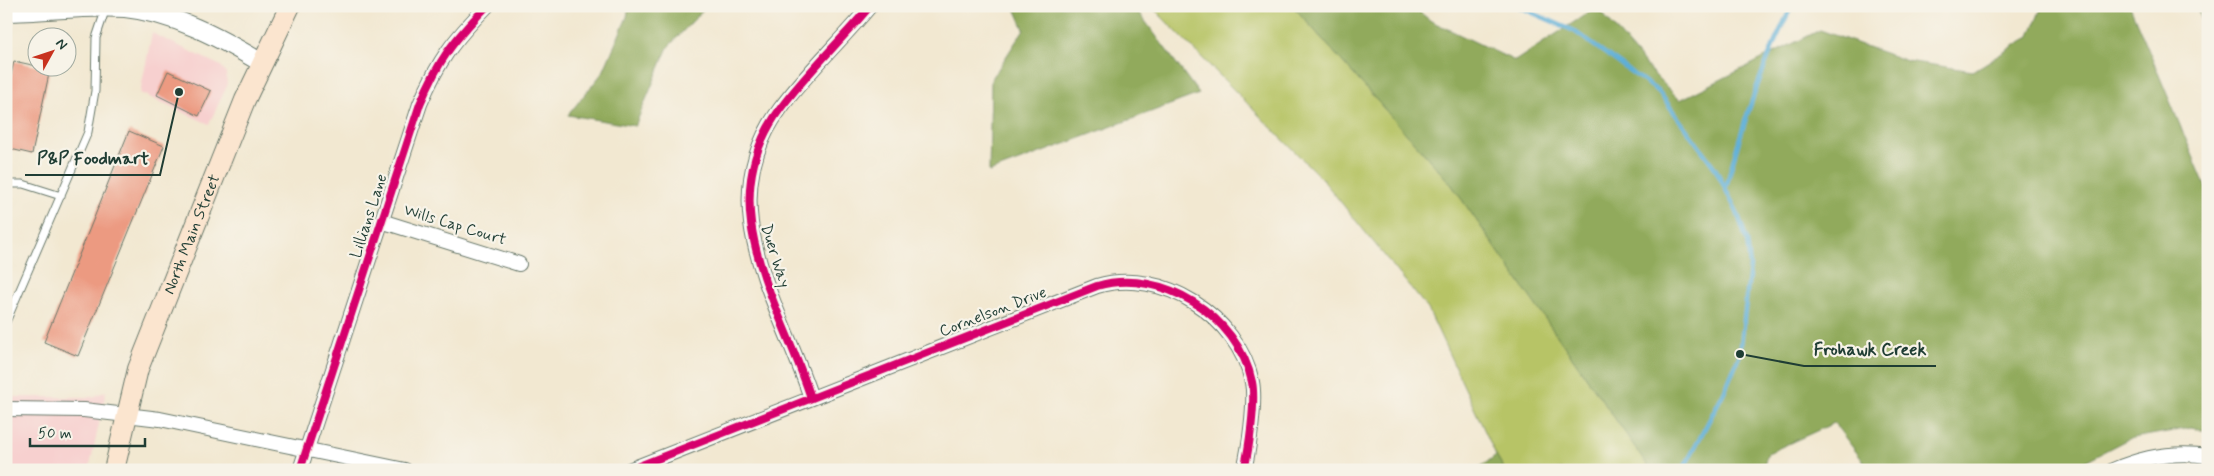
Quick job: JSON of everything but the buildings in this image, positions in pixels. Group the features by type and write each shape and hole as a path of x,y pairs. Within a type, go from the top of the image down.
{"main road":[{"name":"North Main Street","path":"114,470 138,369 199,211 262,63 290,6"}],"street":[{"name":"Lillians Lane","path":"306,450 420,104 434,72 448,49 487,6"},
{"name":"Duer Way","path":"811,398 754,246 748,213 750,182 760,145 779,110 870,6"},
{"path":"6,12 106,8 146,12 168,17 241,51 262,63"},
{"name":"Wills Cap Court","path":"381,221 519,264"},
{"name":"Cornelson Drive","path":"629,470 1097,286 1125,280 1146,282 1166,288 1190,300 1210,315 1228,333 1247,365 1252,384 1253,401 1244,470"},
{"path":"6,409 84,410 160,419 405,470"},
{"path":"300,470 306,450"},
{"path":"2113,470 2134,461 2152,457 2182,454 2208,456"}],"lane":[{"path":"6,322 88,132 93,111 96,38 106,8"},
{"path":"6,184 22,184 61,196"}],"shaded area":[{"path":"152,33 221,66 226,73 227,86 209,124 140,93"},
{"path":"106,391 89,470 6,470 6,397 93,397"}],"green space":[{"path":"629,6 707,6 668,47 635,126 568,115 603,72 627,17"},
{"path":"1014,6 1134,6 1199,94 989,172 991,80 1024,29"},
{"path":"1151,6 1293,6 1451,184 1651,470 1505,470 1496,455 1428,309 1322,179"},
{"path":"1293,6 1412,6 1431,21 1515,61 1597,7 1650,70 1680,100 1820,30 1907,61 1973,71 2030,36 2042,6 2130,6 2208,192 2208,431 2190,428 2128,439 2068,470 1870,470 1834,423 1768,453 1762,470 1651,470 1451,184"},
{"path":"2196,6 2208,6 2208,34"},
{"path":"1496,455 1505,470 1477,470"}],"waterway":[{"path":"1517,6 1574,31 1659,92 1715,168 1737,212 1747,241 1750,266 1740,354 1725,390 1683,470"},
{"path":"1726,187 1762,72 1792,6"}],"cycle path":[{"path":"300,470 420,104 448,51 487,6"},
{"path":"811,398 757,254 750,218 751,182 760,145 780,109 801,82 870,6"},
{"path":"629,470 1097,286 1122,282 1147,284 1171,291 1194,302 1214,318 1231,336 1244,358 1253,391 1251,426 1244,470"}],"place":[{"name":"P&P Foodmart","path":"179,92"},
{"name":"Frohawk Creek","path":"1740,354"}]}
